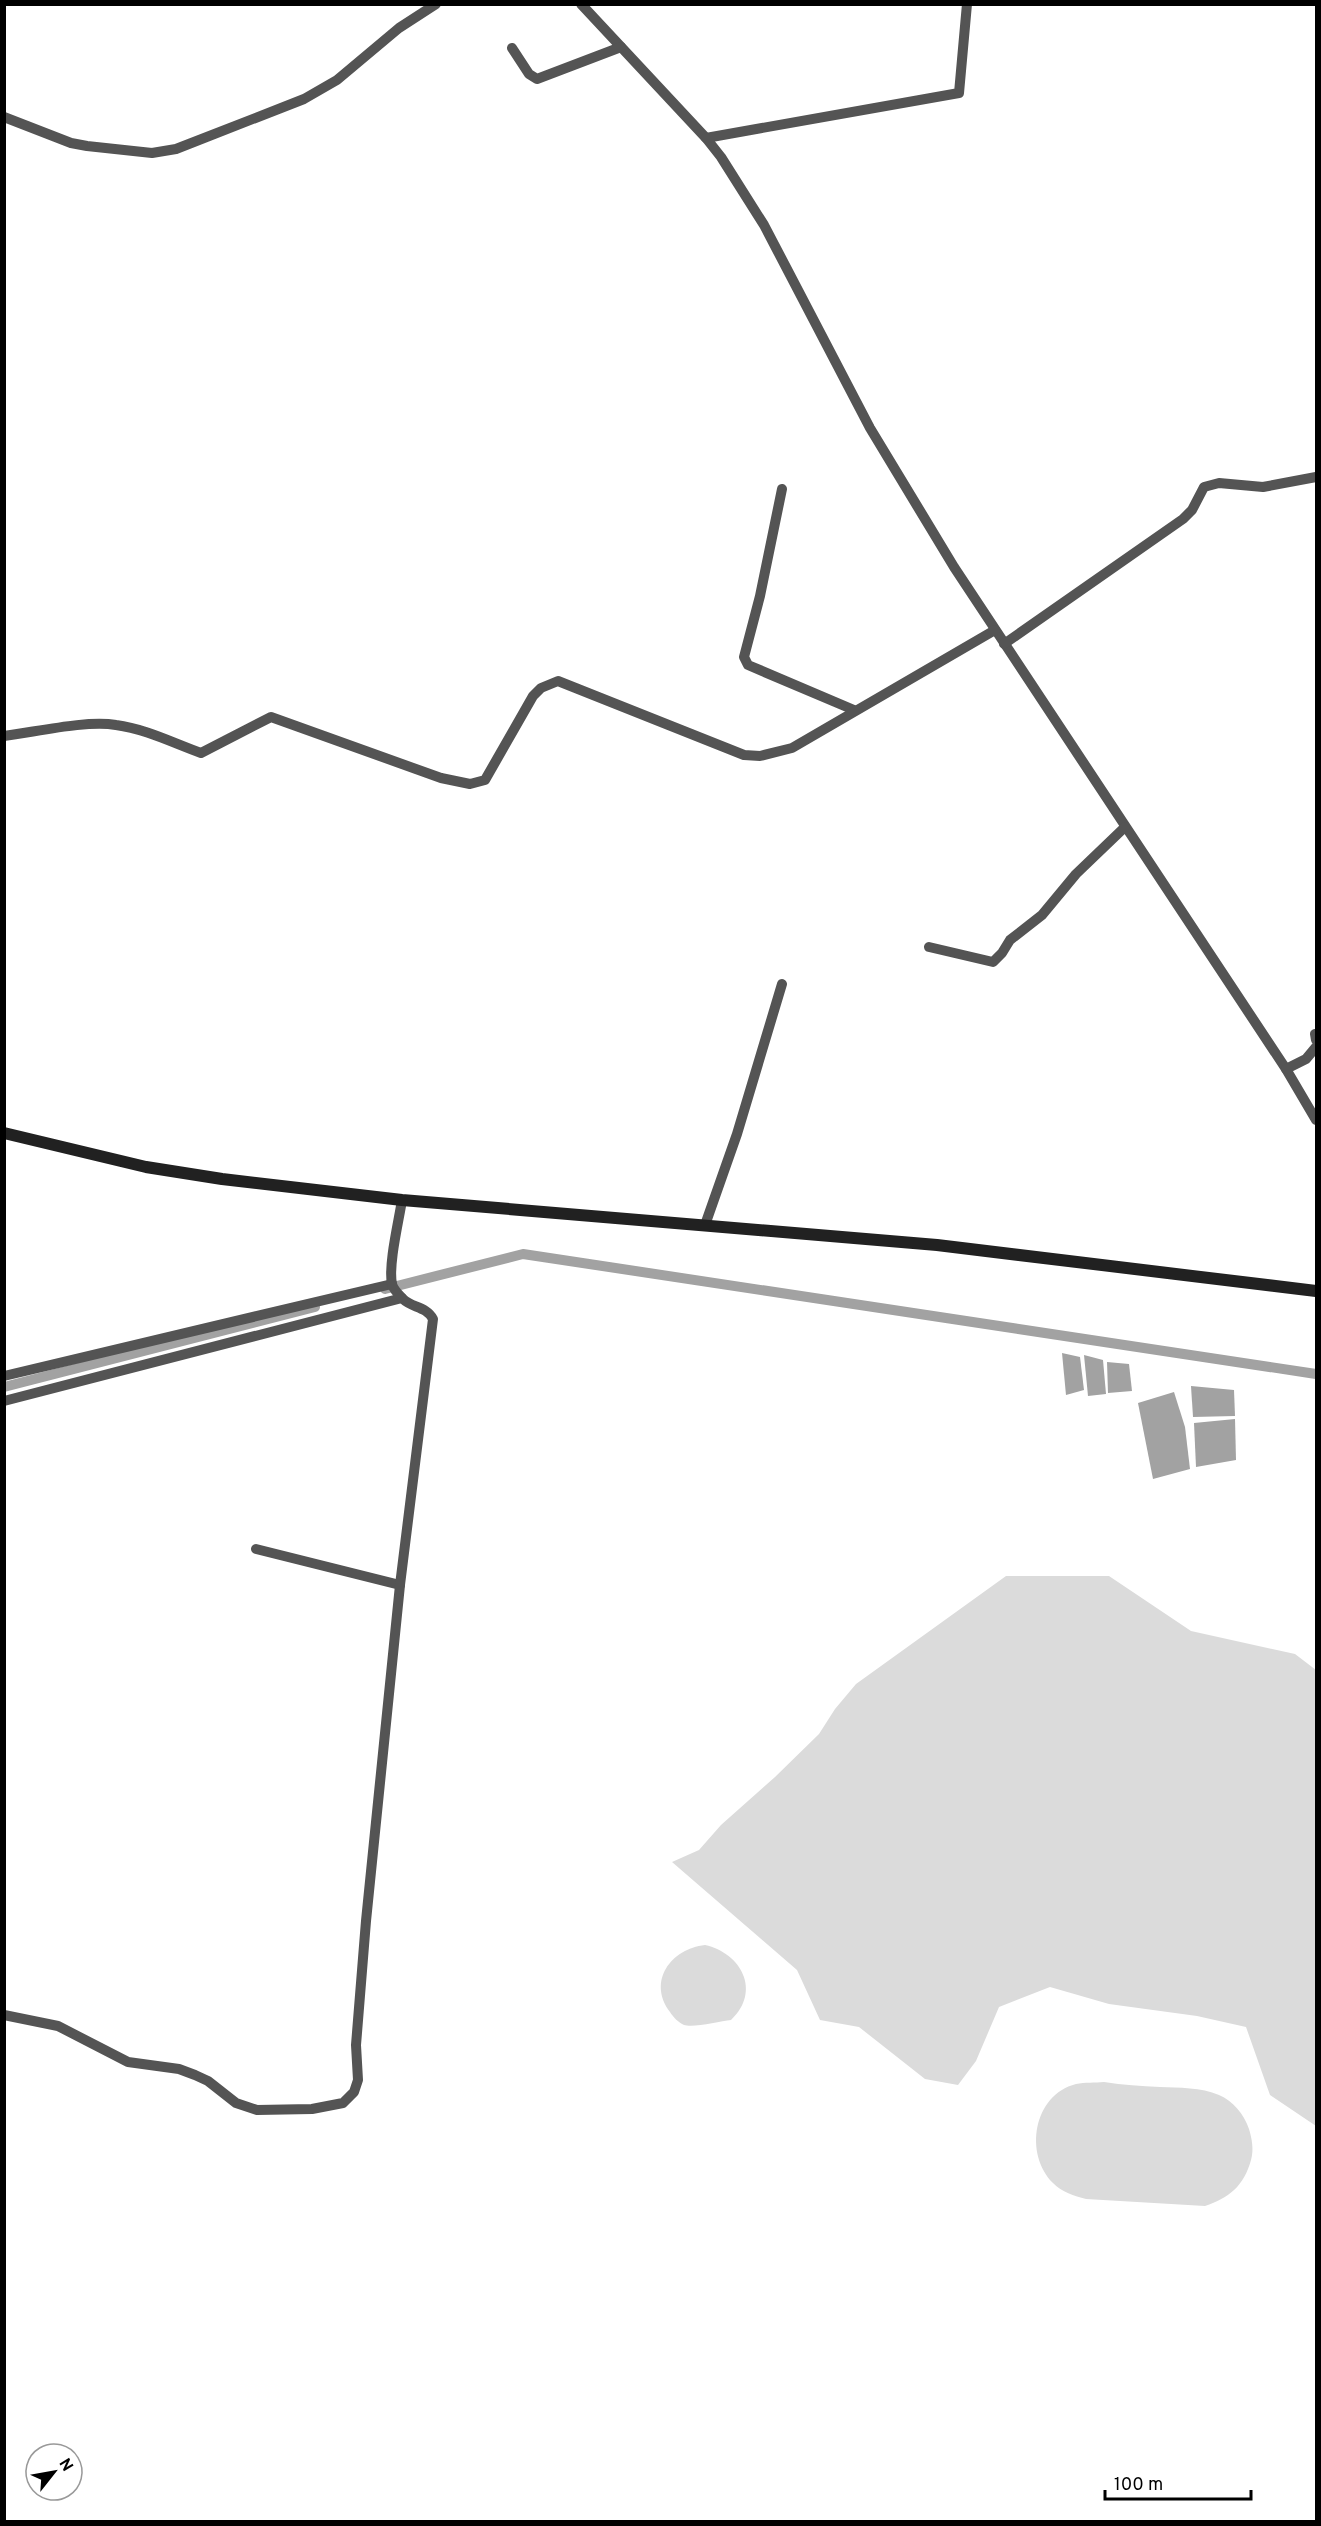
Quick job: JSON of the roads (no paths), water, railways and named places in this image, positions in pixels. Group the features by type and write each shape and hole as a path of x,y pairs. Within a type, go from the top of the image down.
{"main road":[{"path":"4,1133 146,1167 222,1179 402,1200 937,1245 1317,1291"}],"street":[{"path":"4,117 71,143 87,146 152,153 176,149 304,99 337,80 399,28 436,4"},
{"path":"581,4 721,157 764,225 870,428 954,567 1286,1069 1317,1120"},
{"path":"706,138 959,93 967,4"},
{"path":"512,48 529,74 537,79 621,47"},
{"path":"1004,644 1183,519 1192,510 1204,487 1219,483 1263,487 1317,477"},
{"path":"782,489 762,586 744,657 748,665 854,710"},
{"path":"4,736 95,724 114,724 150,734 201,753 271,717 441,778 470,784 485,780 533,696 541,688 558,681 744,754 759,756 792,748 995,630"},
{"path":"929,947 993,962 1010,940 1042,915 1076,874 1125,827"},
{"path":"705,1225 737,1134 782,984"},
{"path":"1286,1069 1305,1059 1317,1047"},
{"path":"4,2015 57,2026 128,2062 178,2069 195,2075 207,2080 236,2103 257,2110 312,2109 347,2100 354,2092 358,2080 356,2045 365,1931 400,1585 433,1319 429,1312 409,1304 396,1290 392,1270 402,1200"},
{"path":"4,1376 396,1290"},
{"path":"4,1401 396,1290"},
{"path":"256,1549 400,1585"}],"waterway":[{"path":"385,1289 523,1254 1316,1374"},
{"path":"4,1387 315,1307"}]}
